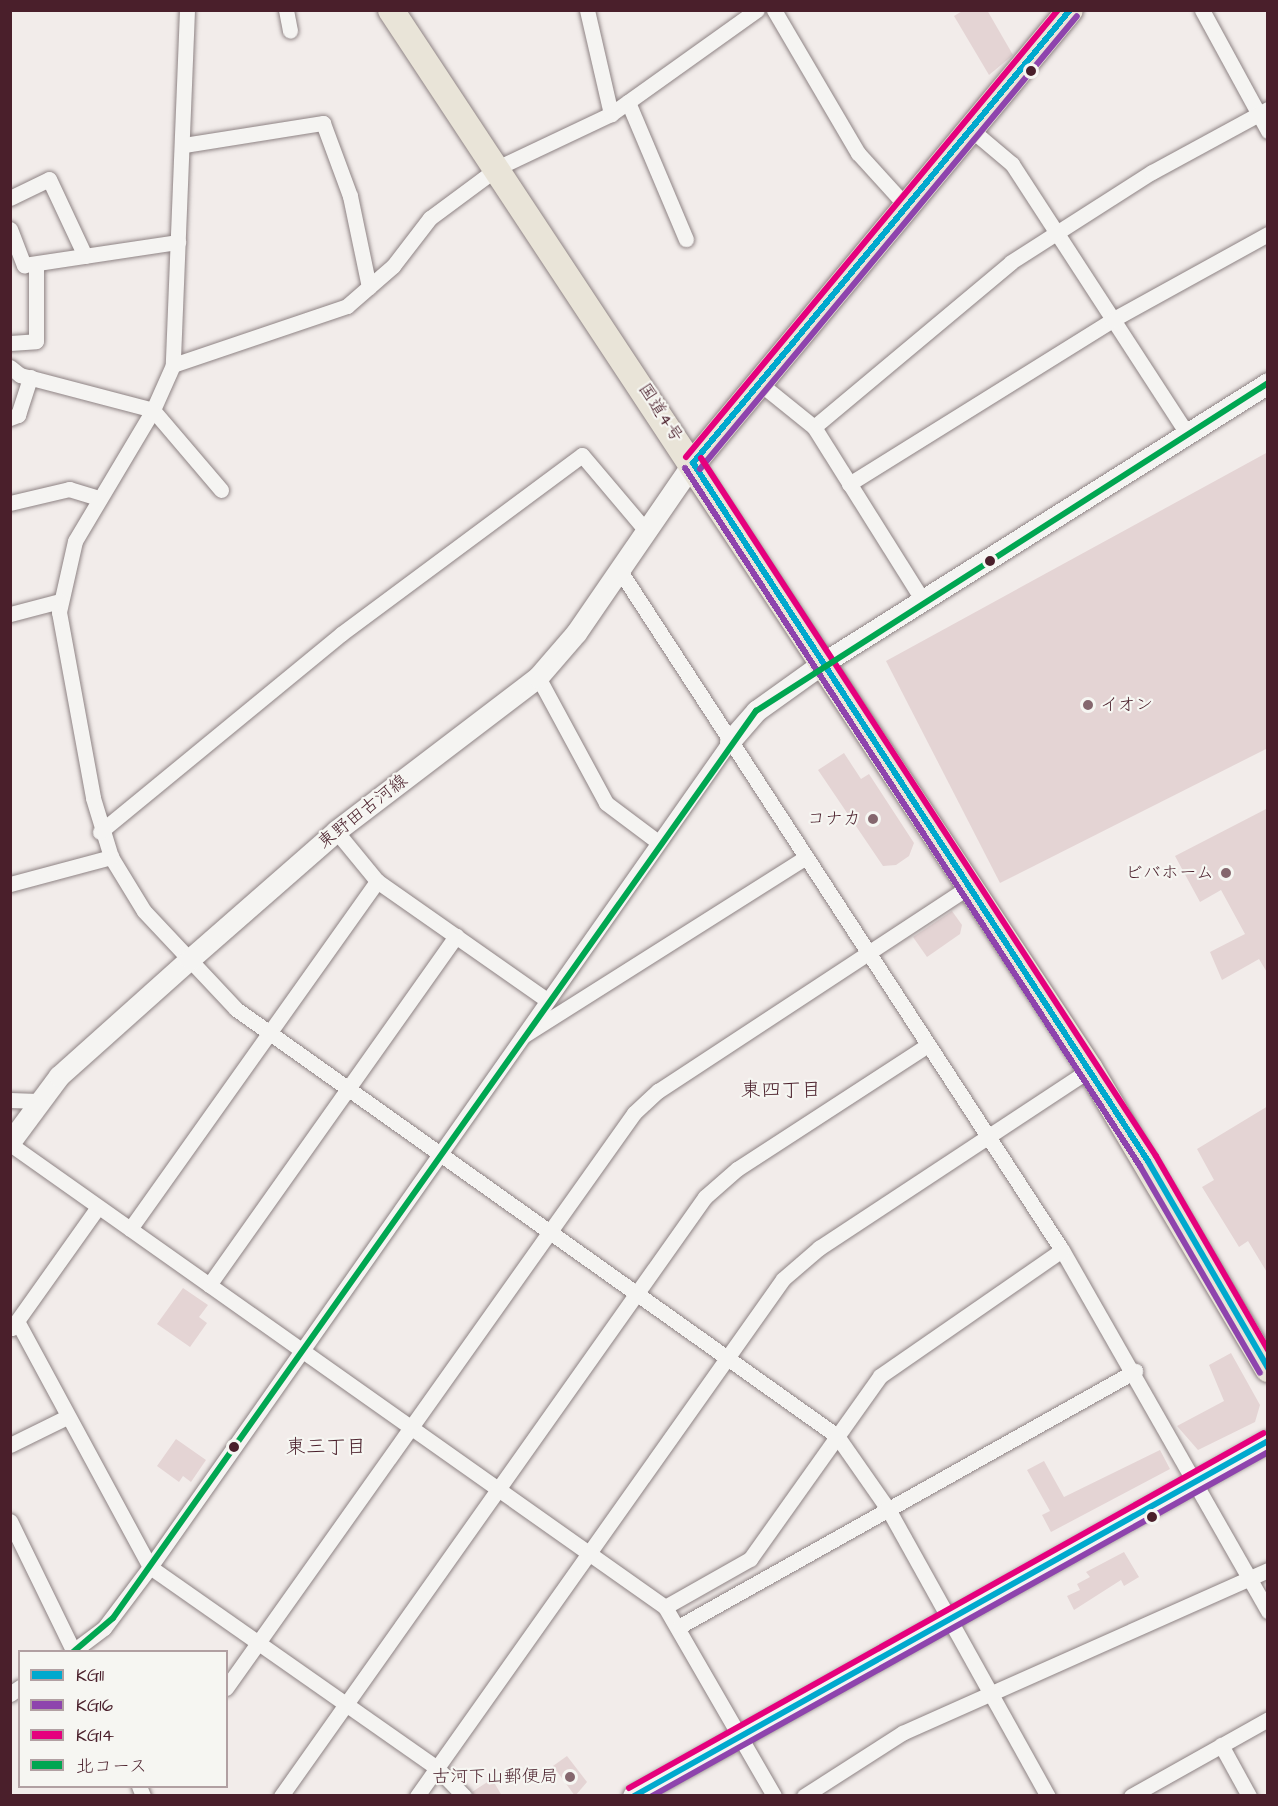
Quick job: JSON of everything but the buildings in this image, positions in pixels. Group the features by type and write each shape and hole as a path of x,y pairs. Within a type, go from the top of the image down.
{"highway":[{"name":"国道4号","path":"391,10 499,166 1090,1070 1268,1369"},
{"path":"693,463 757,381 974,132 1070,10"}],"street":[{"path":"187,10 184,146 173,364 153,410 98,498 69,556 60,601 67,674 100,831 111,856 144,911 236,1009 837,1436 888,1509 1048,1796"},
{"path":"286,10 290,31"},
{"path":"587,10 611,114"},
{"path":"173,364 347,306 393,266 430,218 499,166 611,114 757,10"},
{"path":"774,10 858,153 908,207"},
{"path":"1202,10 1263,112 1268,130"},
{"path":"628,102 686,239"},
{"path":"814,427 934,322 1057,231 1263,112"},
{"path":"184,146 323,123 350,196 369,287"},
{"path":"974,132 1012,164 1187,433"},
{"path":"10,198 49,179 85,256"},
{"path":"10,229 24,265 178,242"},
{"path":"849,484 1112,320 1268,234"},
{"path":"10,343 36,341 36,264"},
{"path":"10,368 30,377 153,410 221,490"},
{"path":"10,418 18,415 30,377"},
{"path":"757,381 814,427 923,601"},
{"path":"74,1650 109,1623 150,1567 546,1000 730,741 756,711 823,663 1268,383"},
{"path":"100,831 340,634 582,455 647,532"},
{"name":"東野田古河線","path":"10,1143 38,1101 190,959 336,831 538,677 620,571 693,463"},
{"path":"10,503 69,489 98,498"},
{"path":"620,571 1062,1250 1135,1371 1268,1611"},
{"path":"10,614 60,601"},
{"path":"538,677 606,803 658,842"},
{"path":"336,831 377,881 546,1000"},
{"path":"10,884 111,856"},
{"path":"520,1037 806,858"},
{"path":"130,1229 377,881"},
{"path":"228,1685 549,1232 645,1102 969,887"},
{"path":"209,1285 456,936"},
{"path":"281,1796 636,1295 721,1182 928,1045"},
{"path":"417,1796 783,1280 819,1248 1090,1070"},
{"path":"10,1100 38,1101"},
{"path":"10,1143 665,1607 680,1626 774,1796"},
{"path":"98,1207 14,1325 150,1567 437,1768 464,1796"},
{"path":"665,1607 750,1559 880,1376 906,1354 1062,1250"},
{"path":"680,1626 1135,1371"},
{"path":"10,1445 67,1417"},
{"path":"633,1796 1268,1441"},
{"path":"10,1521 73,1650"},
{"path":"804,1796 885,1742 1268,1570"},
{"path":"1131,1796 1268,1719"},
{"path":"1221,1745 1250,1796"}],"transit line":[{"name":"KG14","path":"686,457 1058,10"},
{"name":"KG11","path":"693,463 1070,10"},
{"name":"KG16","path":"700,469 1077,16"},
{"name":"北コース","path":"75,1650 113,1618 756,711 1268,383"},
{"name":"KG14","path":"701,458 1156,1156 1268,1350"},
{"name":"KG11","path":"693,463 1148,1161 1268,1368"},
{"name":"KG16","path":"685,468 1140,1166 1260,1373"},
{"name":"KG14","path":"629,1788 1264,1433"},
{"name":"KG11","path":"634,1796 1268,1441"},
{"name":"KG16","path":"652,1796 1268,1452"}],"place":[{"name":"イオン","path":"1088,705"},
{"name":"コナカ","path":"873,819"},
{"name":"ビバホーム","path":"1226,873"},
{"name":"古河下山郵便局","path":"570,1777"}],"district":[{"name":"東四丁目","path":"781,1090"},
{"name":"東三丁目","path":"326,1447"}]}
